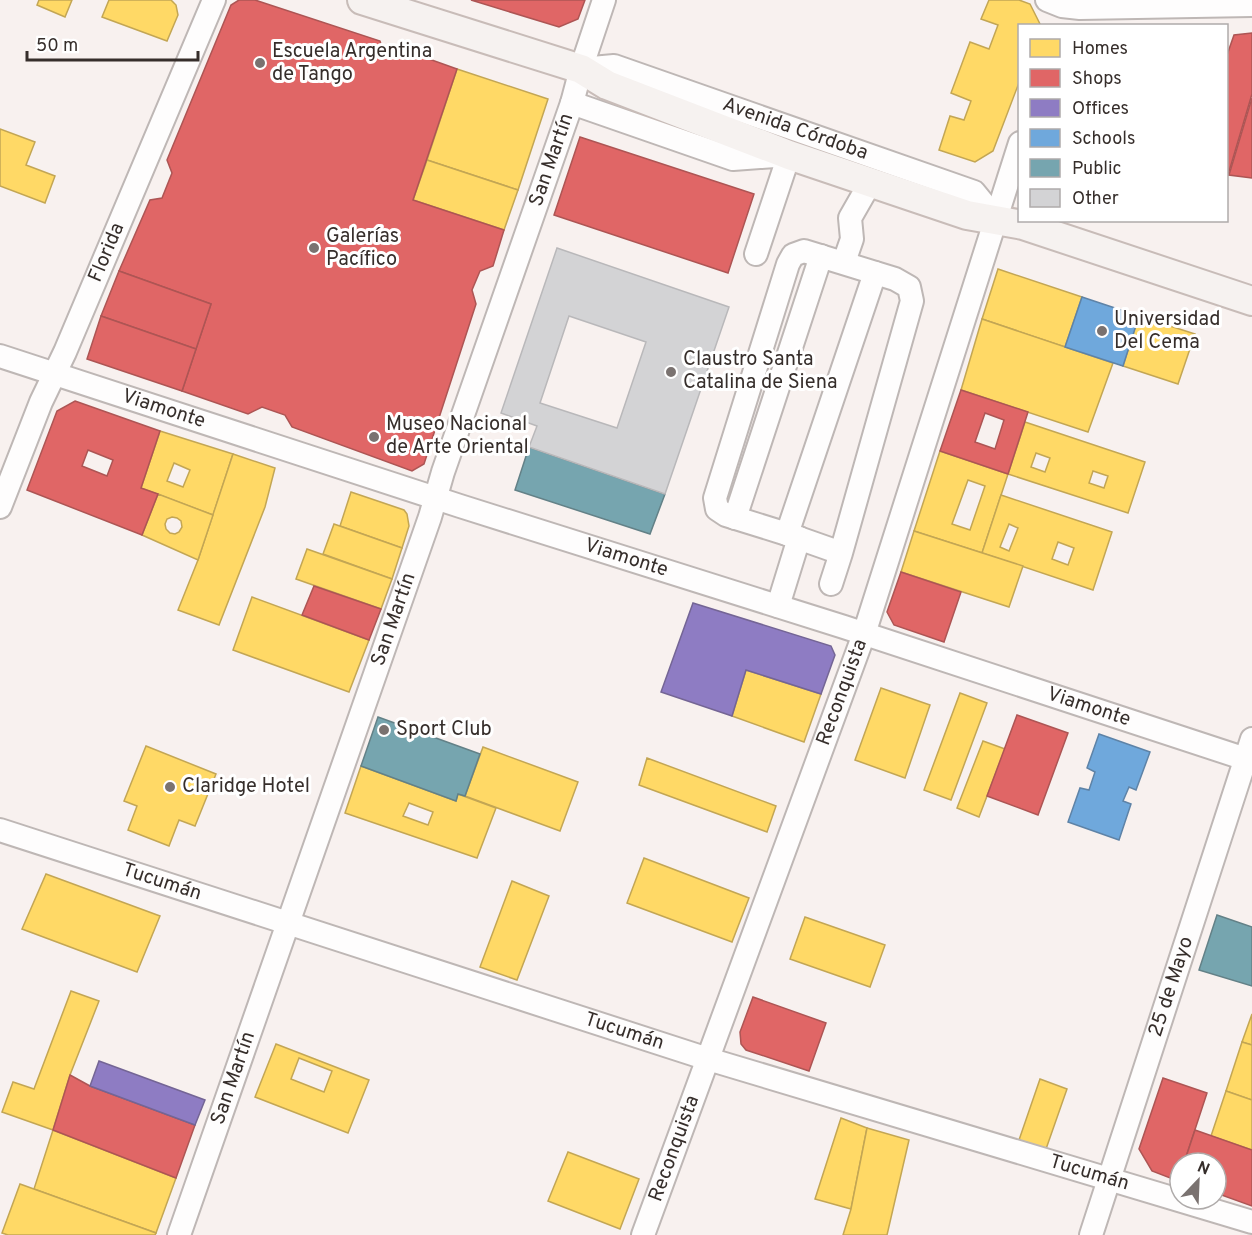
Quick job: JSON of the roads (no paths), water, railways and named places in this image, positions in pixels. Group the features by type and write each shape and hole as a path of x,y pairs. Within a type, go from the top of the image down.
{"main road":[{"name":"Avenida Córdoba","path":"362,0 581,69 607,85 789,155 870,183 967,215 1023,225 1252,301"}],"street":[{"name":"Florida","path":"0,507 41,402 141,175 214,0"},
{"name":"San Martín","path":"179,1235 572,103 604,0"},
{"path":"1057,8 1252,5"},
{"name":"Avenida Córdoba","path":"581,69 614,66 890,161 974,192 996,219"},
{"path":"572,103 733,159 789,155 756,254"},
{"name":"Reconquista","path":"643,1235 864,634 1018,149"},
{"path":"844,262 852,239 850,218 870,183"},
{"path":"831,584 841,553 912,301 909,287 895,279 821,256 735,518 841,553"},
{"path":"778,606 793,536 875,273"},
{"name":"Viamonte","path":"0,356 435,498 1250,753"},
{"name":"25 de Mayo","path":"1091,1235 1250,753"},
{"name":"Tucumán","path":"0,830 708,1059 1252,1222"}],"place":[{"name":"Escuela Argentina de Tango","path":"260,63"},
{"name":"Galerías Pacífico","path":"314,248"},
{"name":"Universidad Del Cema","path":"1102,331"},
{"name":"Claustro Santa Catalina de Siena","path":"671,372"},
{"name":"Museo Nacional de Arte Oriental","path":"374,437"},
{"name":"Sport Club","path":"384,730"},
{"name":"Claridge Hotel","path":"170,787"}]}
